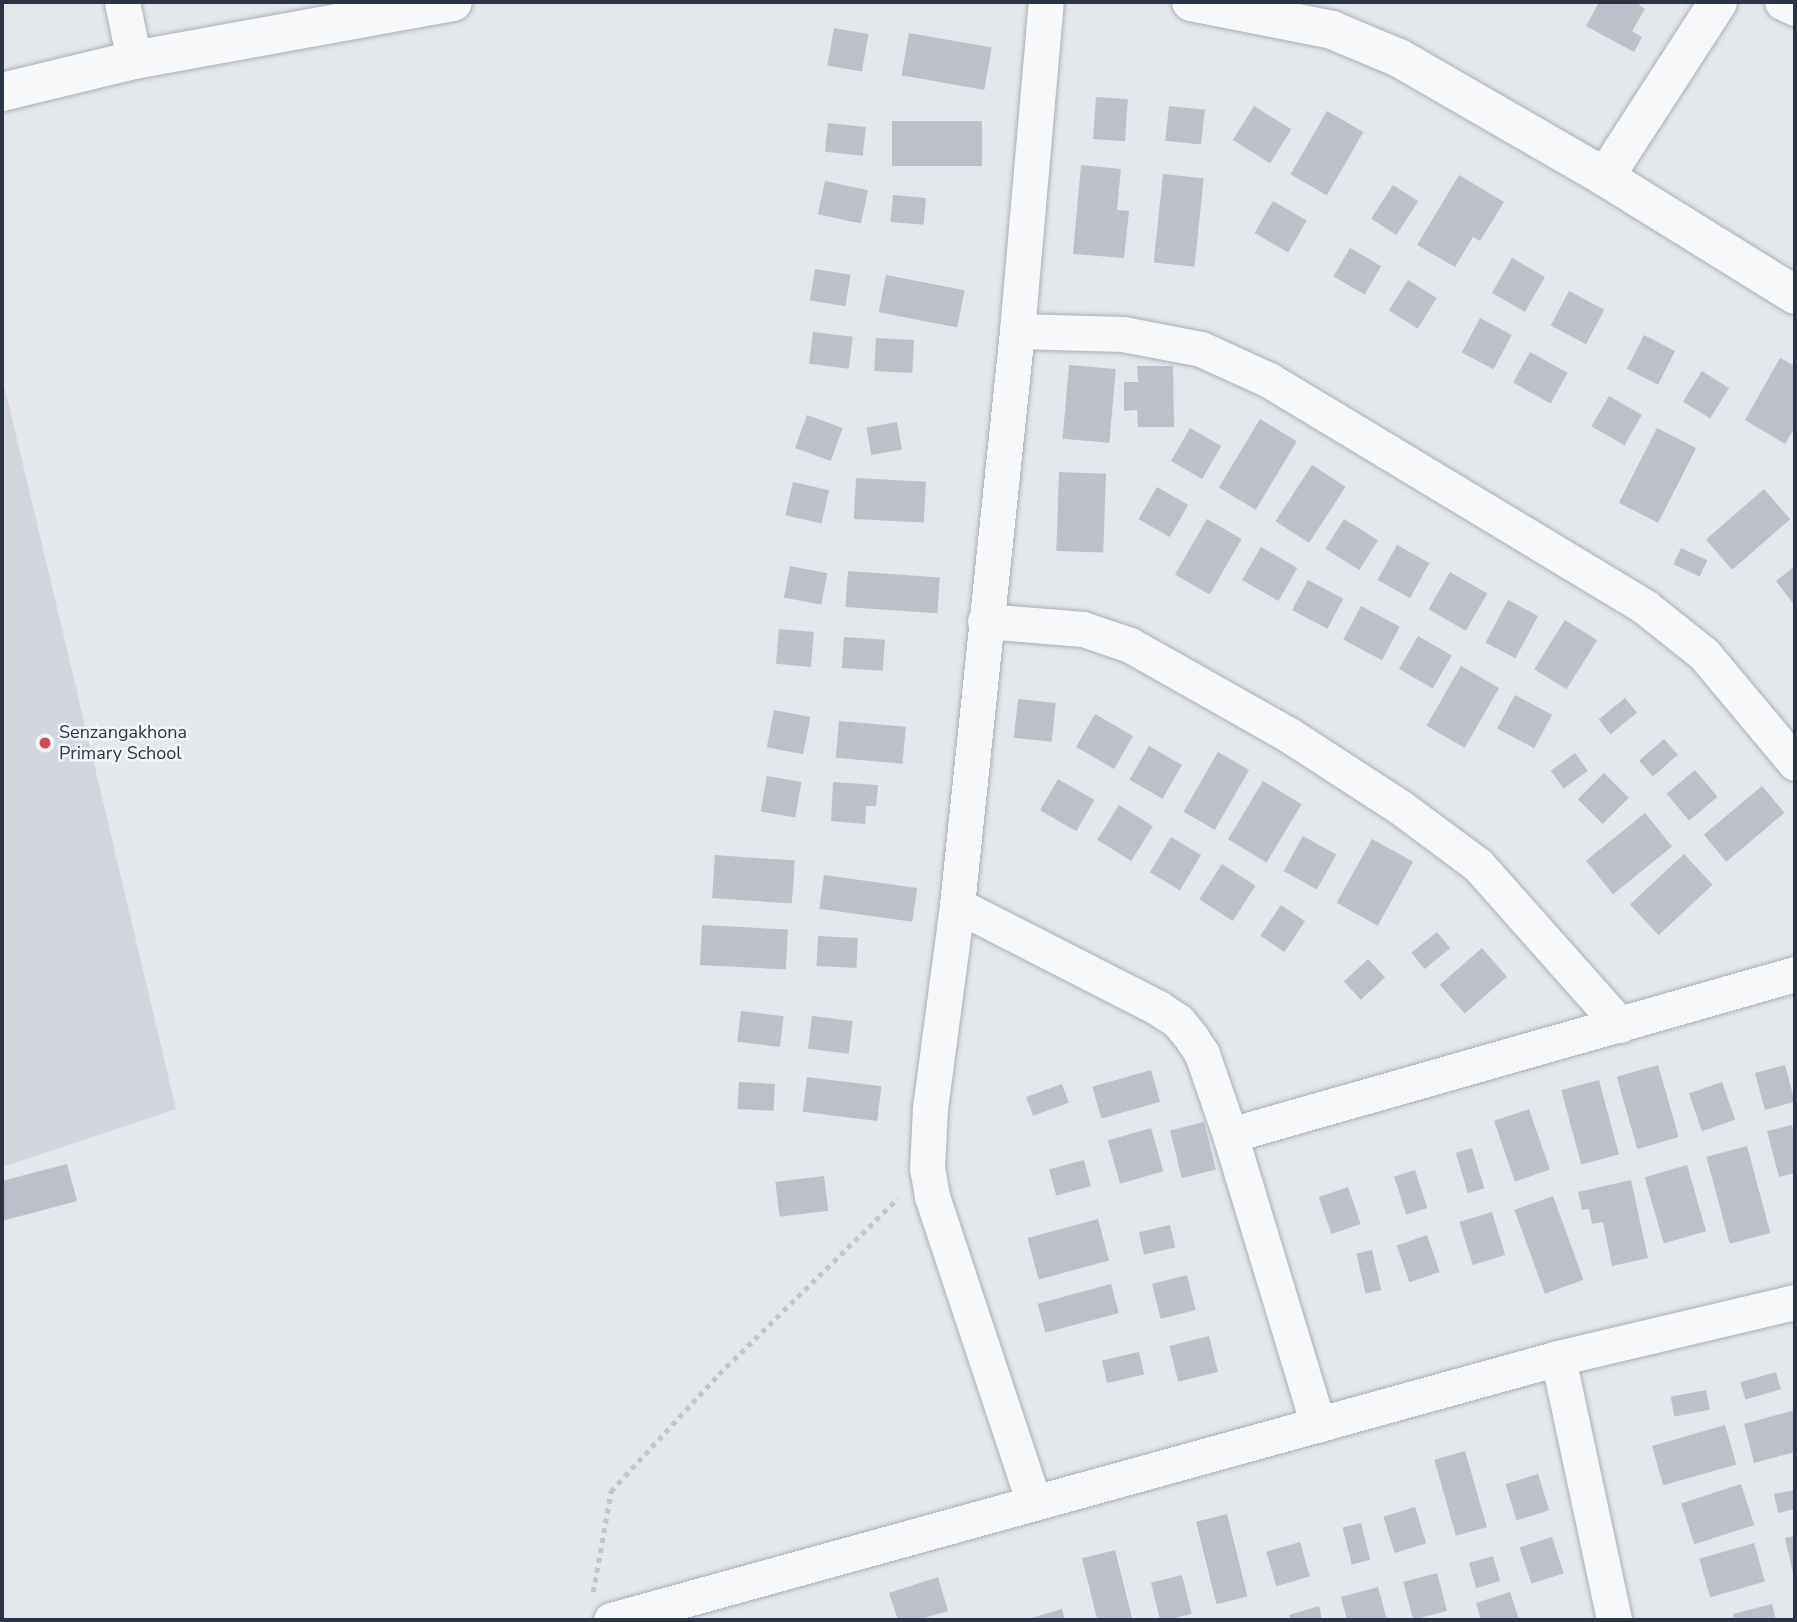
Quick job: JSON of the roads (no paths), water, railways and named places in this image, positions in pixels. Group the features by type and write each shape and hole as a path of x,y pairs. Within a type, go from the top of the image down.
{"street":[{"path":"122,2 134,60"},
{"path":"2,92 134,60 453,2"},
{"path":"1034,1503 932,1196 927,1169 930,1108 957,905 1017,331 1046,2"},
{"path":"1191,2 1332,30 1399,58 1605,177 1795,295"},
{"path":"1605,177 1718,2"},
{"path":"1782,2 1795,8"},
{"path":"1017,331 1123,334 1201,349 1269,380 1646,607 1704,654 1795,763"},
{"path":"985,621 1083,629 1130,645 1300,743 1400,807 1478,865 1620,1025"},
{"path":"957,905 1178,1021 1202,1054 1230,1135 1318,1425"},
{"path":"1230,1135 1795,974"},
{"path":"602,1607 1034,1503 1558,1358 1795,1302"},
{"path":"1558,1358 1614,1620"}],"place":[{"name":"Senzangakhona Primary School","path":"45,743"}]}
